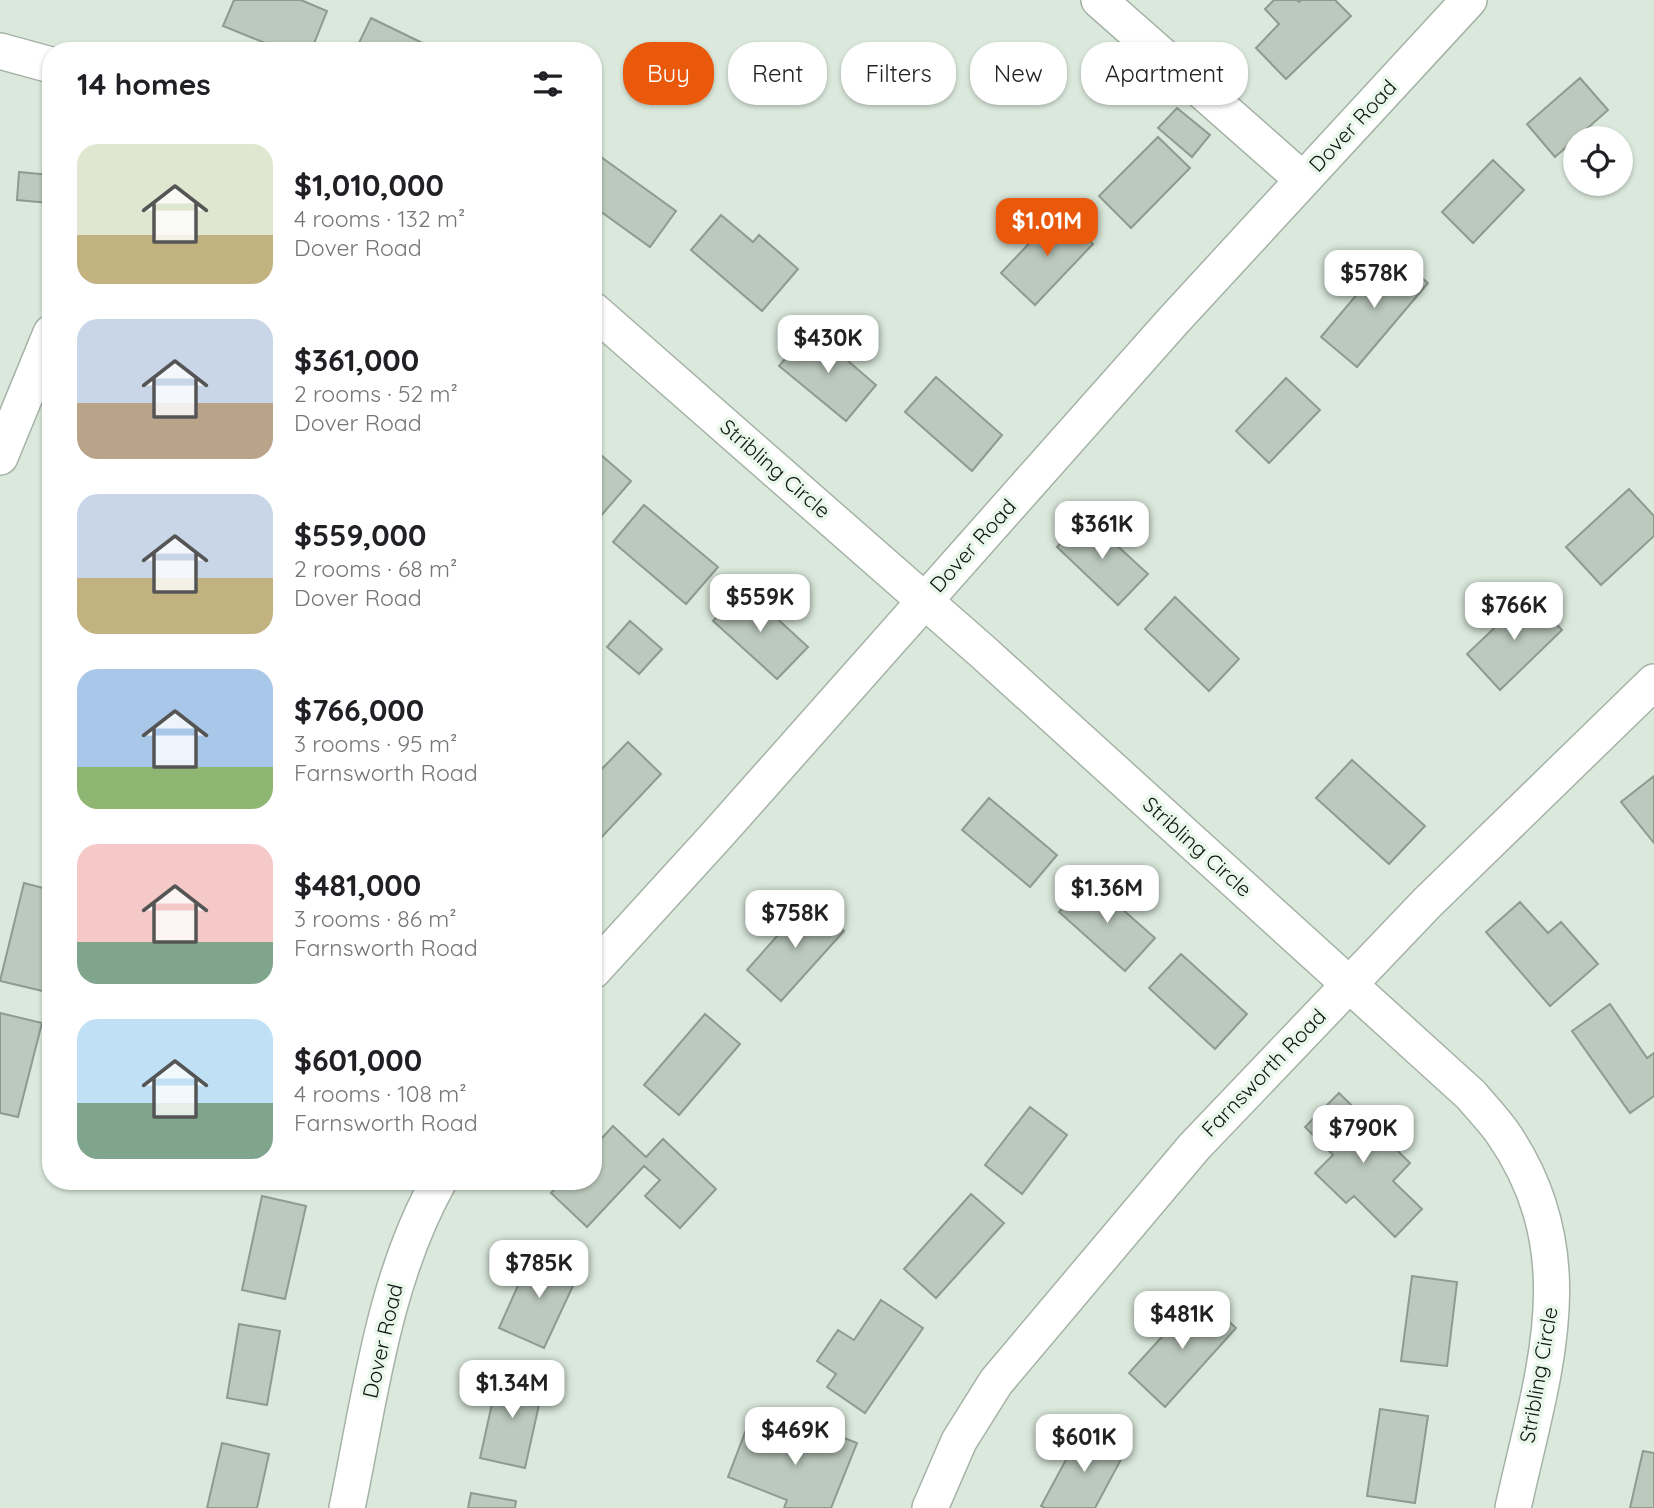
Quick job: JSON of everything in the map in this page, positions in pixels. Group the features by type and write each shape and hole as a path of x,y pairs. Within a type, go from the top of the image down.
{"street":[{"path":"1099,0 1303,180"},
{"name":"Dover Road","path":"602,961 1173,321 1469,0"},
{"path":"0,51 42,63"},
{"name":"Stribling Circle","path":"602,318 925,601 1471,1095 1502,1131 1526,1172 1543,1217 1552,1264 1553,1311 1546,1358 1513,1508"},
{"path":"0,457 42,354"},
{"name":"Farnsworth Road","path":"930,1508 960,1441 996,1382 1194,1147 1427,903 1654,682"},
{"name":"Dover Road","path":"347,1508 389,1307 400,1267 435,1190"}],"building":[{"path":"234,0 301,0 327,11 315,42 263,42 223,26"},
{"path":"1274,0 1335,0 1351,16 1286,79 1256,48 1279,24 1265,9"},
{"path":"371,18 420,42 359,42"},
{"path":"1580,78 1608,110 1590,126 1563,126 1563,150 1555,157 1527,124"},
{"path":"1177,108 1210,135 1192,157 1158,128"},
{"path":"1158,137 1190,168 1131,228 1099,196"},
{"path":"602,158 676,211 650,247 602,212"},
{"path":"1493,160 1524,190 1473,243 1442,212"},
{"path":"19,172 42,174 42,202 17,200"},
{"path":"1059,212 1093,244 1035,305 1001,273"},
{"path":"721,215 753,242 759,235 798,269 762,311 691,250"},
{"path":"1392,253 1428,283 1357,367 1321,337"},
{"path":"811,329 876,385 846,421 779,366"},
{"path":"936,377 1002,435 972,471 905,412"},
{"path":"1286,378 1320,410 1269,463 1236,431"},
{"path":"602,456 631,481 602,515"},
{"path":"1629,489 1654,516 1654,536 1601,585 1566,547"},
{"path":"644,505 718,567 686,604 613,542"},
{"path":"1086,517 1148,574 1118,605 1057,547"},
{"path":"744,588 808,647 777,679 713,621"},
{"path":"1529,595 1562,630 1500,690 1467,654"},
{"path":"1175,597 1239,659 1209,691 1145,629"},
{"path":"630,621 662,649 639,674 607,647"},
{"path":"628,742 661,774 602,837 602,769"},
{"path":"1352,760 1425,826 1389,864 1316,798"},
{"path":"1654,776 1654,843 1621,802"},
{"path":"989,798 1057,855 1030,887 962,830"},
{"path":"1088,879 1155,938 1125,971 1059,912"},
{"path":"24,883 42,888 42,991 0,981"},
{"path":"809,900 844,931 781,1001 747,970"},
{"path":"1520,902 1548,933 1561,922 1598,964 1550,1006 1486,932"},
{"path":"1181,954 1247,1014 1215,1049 1149,988"},
{"path":"1610,1004 1647,1058 1654,1053 1654,1096 1630,1113 1572,1031"},
{"path":"0,1013 42,1023 18,1117 0,1113"},
{"path":"705,1014 740,1044 679,1115 644,1085"},
{"path":"1339,1093 1410,1163 1393,1181 1422,1209 1395,1237 1354,1196 1346,1203 1315,1173 1333,1155 1305,1127"},
{"path":"1030,1107 1067,1135 1022,1194 985,1165"},
{"path":"613,1126 646,1157 663,1139 716,1189 680,1228 645,1196 660,1180 644,1166 587,1227 551,1193 554,1190 602,1190 602,1138"},
{"path":"971,1194 1004,1223 936,1298 904,1269"},
{"path":"262,1196 306,1206 285,1299 242,1290"},
{"path":"533,1252 579,1273 544,1348 499,1328"},
{"path":"1412,1276 1457,1282 1447,1366 1401,1361"},
{"path":"1200,1295 1236,1328 1165,1407 1129,1373"},
{"path":"881,1300 923,1328 865,1413 827,1387 836,1374 817,1361 838,1330 854,1340"},
{"path":"239,1324 280,1331 267,1405 227,1398"},
{"path":"499,1372 544,1382 525,1468 480,1458"},
{"path":"1380,1409 1428,1416 1415,1503 1367,1496"},
{"path":"806,1423 857,1443 831,1508 784,1508 787,1500 728,1477 746,1430 795,1449"},
{"path":"1082,1430 1125,1452 1095,1508 1041,1506"},
{"path":"222,1443 269,1454 257,1508 207,1508"},
{"path":"1643,1451 1654,1453 1654,1508 1630,1508"},
{"path":"471,1493 516,1501 515,1508 468,1508"}]}
